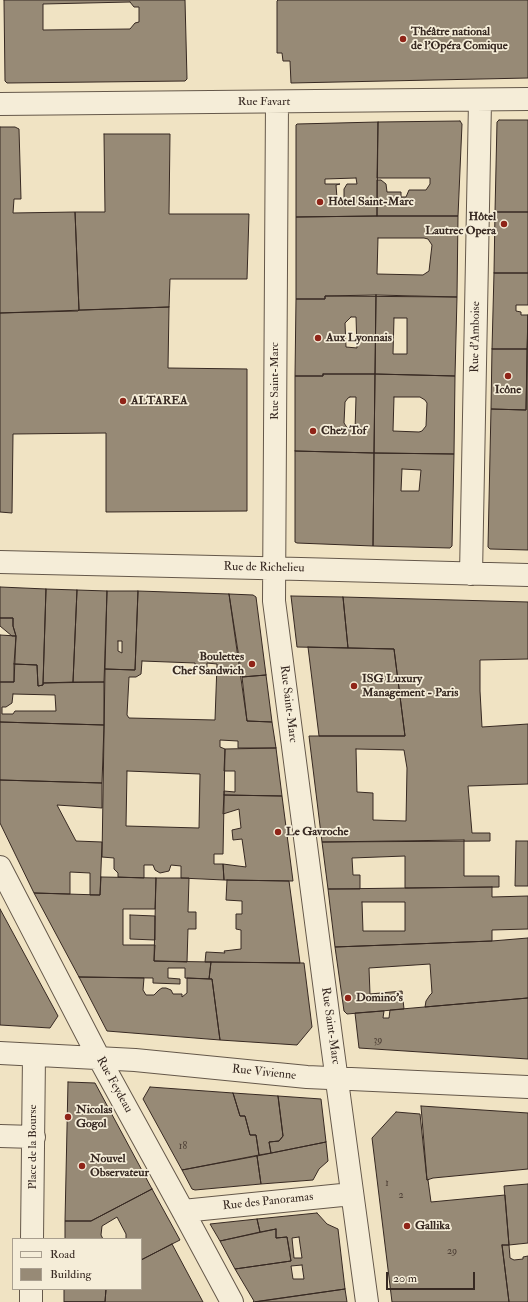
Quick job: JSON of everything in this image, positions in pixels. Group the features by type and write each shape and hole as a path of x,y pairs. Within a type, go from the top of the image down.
{"street":[{"name":"Rue Favart","path":"0,104 528,99"},
{"name":"Rue d'Amboise","path":"471,574 480,100"},
{"name":"Rue Saint-Marc","path":"278,102 274,601 367,1302"},
{"name":"Rue de Richelieu","path":"0,562 528,575"},
{"name":"Rue Feydeau","path":"0,867 99,1058 232,1302"},
{"name":"Rue Vivienne","path":"0,1053 135,1060 337,1079 528,1087"},
{"name":"Place de la Bourse","path":"32,1238 34,1055"},
{"path":"0,1136 34,1137"},
{"name":"Rue des Panoramas","path":"183,1210 352,1194"},
{"path":"31,1290 31,1302"}],"building":[{"path":"4,0 185,0 187,79 185,81 7,83 5,81","holes":["130,2 134,7 139,7 139,22 135,23 130,29 43,30 43,4"]},
{"name":"Théâtre national de l'Opéra Comique","path":"278,0 528,0 528,78 291,83 290,61 283,61 282,53 277,53"},
{"path":"499,120 528,120 528,212 495,212 497,122"},
{"path":"460,121 462,124 458,216 377,216 377,180 381,180 386,184 387,192 401,192 401,197 406,197 409,190 426,190 430,184 430,178 377,178 378,122"},
{"path":"378,122 377,216 296,217 297,124","holes":["356,178 357,184 347,184 344,189 344,199 337,198 336,185 340,184 325,184 325,179"]},
{"path":"0,127 15,127 19,129 21,199 14,199 13,213 75,212 78,311 0,313"},
{"path":"104,134 170,134 169,214 249,214 247,279 170,279 169,307 79,310 75,212 105,212"},
{"path":"495,212 528,212 528,273 494,273"},
{"path":"458,216 457,297 325,296 325,299 296,299 296,217","holes":["378,238 428,239 432,245 429,271 423,275 377,274"]},
{"path":"494,273 528,273 528,305 516,305 516,311 521,312 521,315 528,315 527,349 492,349"},
{"path":"376,295 457,297 455,376 375,374","holes":["394,318 407,318 407,354 393,354"]},
{"path":"376,295 375,374 323,374 323,376 295,376 296,299 325,299 325,296","holes":["351,317 356,317 357,348 346,347 345,323"]},
{"name":"ALTAREA","path":"169,307 168,368 247,369 247,511 106,512 106,433 13,434 12,513 0,512 0,313"},
{"path":"528,315 528,550 490,549 488,547 491,409 526,410"},
{"path":"492,349 527,349 526,410 491,409"},
{"path":"323,374 375,374 374,453 295,451 295,376 323,376","holes":["350,397 356,397 355,431 348,429 344,423 345,402"]},
{"path":"375,374 455,376 454,454 374,453","holes":["394,397 420,397 427,403 426,426 419,432 393,431"]},
{"path":"295,451 374,453 373,546 295,542"},
{"path":"374,453 454,454 452,546 450,548 373,546","holes":["402,469 421,470 419,491 401,491"]},
{"path":"0,587 46,589 43,685 38,686 37,665 14,664 16,636 13,626 13,618 0,618"},
{"path":"46,589 77,590 73,682 43,683"},
{"path":"77,590 107,591 104,682 73,682"},
{"path":"107,591 138,591 135,670 105,669","holes":["118,641 122,641 122,653 118,651"]},
{"path":"138,591 229,594 247,721 272,722 276,748 238,748 238,741 220,740 220,747 225,749 223,854 214,854 214,864 223,864 224,880 181,878 181,866 171,865 169,871 160,873 155,870 153,865 144,865 144,878 118,877 118,873 114,869 114,858 102,857 105,669 135,670","holes":["142,661 195,663 195,667 207,668 207,663 217,664 215,720 129,718 127,715 129,677 136,677 141,674","127,771 200,774 199,828 126,826"]},
{"path":"229,594 253,595 256,597 266,675 242,677"},
{"path":"291,596 343,597 348,648 297,647"},
{"path":"343,597 528,602 528,659 480,660 482,727 528,724 528,784 468,786 472,833 490,833 490,841 322,842 309,736 405,736 394,649 348,648","holes":["356,749 404,750 407,768 406,821 373,820 373,793 357,792"]},
{"path":"0,618 13,618 13,626 16,636 12,636 0,626"},
{"path":"0,635 16,636 14,682 0,682"},
{"path":"308,647 394,649 405,736 319,736"},
{"path":"14,664 37,665 38,686 43,685 43,683 104,682 104,725 0,722 0,682 14,682","holes":["13,694 55,695 56,711 15,711 13,714 2,714 2,707 6,707 12,703"]},
{"path":"266,675 272,722 247,721 242,677"},
{"path":"0,722 104,725 102,783 0,780"},
{"path":"276,748 282,796 224,795 224,791 235,792 235,771 224,771 225,749"},
{"path":"0,780 102,783 102,808 57,805 76,841 102,842 100,895 90,895 90,873 70,872 70,894 34,893 0,823"},
{"path":"224,795 282,796 293,881 224,880 223,864 246,867 242,839 233,840 232,830 241,828 239,809 223,814"},
{"path":"464,840 464,876 499,876 499,887 405,888 405,856 352,858 353,875 360,875 360,889 328,889 322,842"},
{"path":"516,841 528,841 528,886 515,886"},
{"path":"101,877 156,878 155,909 123,909 123,945 155,945 154,961 211,962 209,979 185,978 185,968 168,968 168,978 180,979 180,984 153,983 153,978 79,977 34,893 100,895"},
{"path":"156,878 189,878 188,912 196,912 196,929 188,929 187,962 154,961"},
{"path":"227,880 289,881 300,963 205,962 206,952 225,953 224,951 241,949 241,930 236,929 236,914 242,914 242,901 226,900"},
{"path":"492,887 492,897 528,896 528,929 492,930 492,941 335,947 328,889","holes":["362,902 405,902 405,931 363,931"]},
{"path":"0,909 58,1016 50,1028 0,1025"},
{"path":"130,915 155,916 155,940 130,939"},
{"path":"528,938 528,998 425,1007 426,1001 432,993 430,964 369,968 370,994 402,991 404,1009 347,1014 344,1011 335,947 492,941"},
{"path":"211,962 304,963 312,1027 297,1045 220,1040 212,979 209,979"},
{"path":"79,977 144,978 143,990 146,995 154,995 162,988 166,988 171,990 173,994 182,994 182,997 187,993 187,978 212,979 220,1040 107,1031"},
{"path":"528,998 528,1059 359,1048 355,1013 384,1011 383,1018 389,1018 390,1010"},
{"path":"68,1082 95,1083 152,1189 91,1221 65,1221"},
{"path":"150,1087 233,1093 240,1116 245,1116 250,1135 256,1135 259,1155 182,1170 143,1099"},
{"path":"233,1093 278,1096 283,1136 279,1141 269,1142 271,1153 259,1155 256,1135 250,1135 245,1116 240,1116"},
{"path":"278,1096 321,1099 326,1142 271,1153 269,1142 279,1141 283,1136"},
{"path":"421,1106 528,1113 528,1169 433,1178 427,1180"},
{"path":"396,1112 420,1114 427,1180 431,1202 505,1195 509,1245 502,1245 509,1302 392,1302 372,1138"},
{"path":"326,1142 328,1161 319,1169 313,1180 261,1184 257,1156"},
{"path":"257,1156 261,1184 195,1190 192,1189 182,1170"},
{"path":"528,1184 528,1243 509,1245 504,1186"},
{"path":"152,1189 180,1240 142,1259 142,1238 126,1238 126,1234 117,1217 102,1226 101,1235 102,1238 65,1238 65,1221 91,1221"},
{"path":"317,1213 327,1224 338,1229 345,1289 253,1302 254,1301 235,1269 291,1261 287,1237 276,1238 276,1229 260,1232 257,1219","holes":["299,1237 302,1258 294,1258 292,1238","302,1265 304,1279 293,1279 291,1266"]},
{"path":"257,1219 260,1232 220,1241 210,1224"},
{"path":"276,1229 276,1238 287,1237 291,1261 235,1269 220,1241"},
{"path":"172,1244 203,1302 105,1302 106,1290 142,1290 142,1259"},
{"path":"502,1245 509,1245 510,1258 514,1260 523,1259 523,1257 528,1256 528,1302 509,1302"},
{"path":"345,1289 347,1302 255,1302"},
{"path":"64,1290 106,1290 105,1302 64,1302"}],"place":[{"name":"Théâtre national de l'Opéra Comique","path":"403,39"},
{"name":"Hôtel Saint-Marc","path":"320,202"},
{"name":"Hôtel Lautrec Opera","path":"504,224"},
{"name":"Aux Lyonnais","path":"318,338"},
{"name":"Icône","path":"508,376"},
{"name":"ALTAREA","path":"123,401"},
{"name":"Chez Tof","path":"313,431"},
{"name":"Boulettes Chef Sandwich","path":"252,664"},
{"name":"ISG Luxury Management - Paris","path":"354,686"},
{"name":"Le Gavroche","path":"278,832"},
{"name":"Domino's","path":"348,998"},
{"name":"Nicolas Gogol","path":"68,1117"},
{"name":"Nouvel Observateur","path":"82,1166"},
{"name":"Gallika","path":"407,1226"}]}
